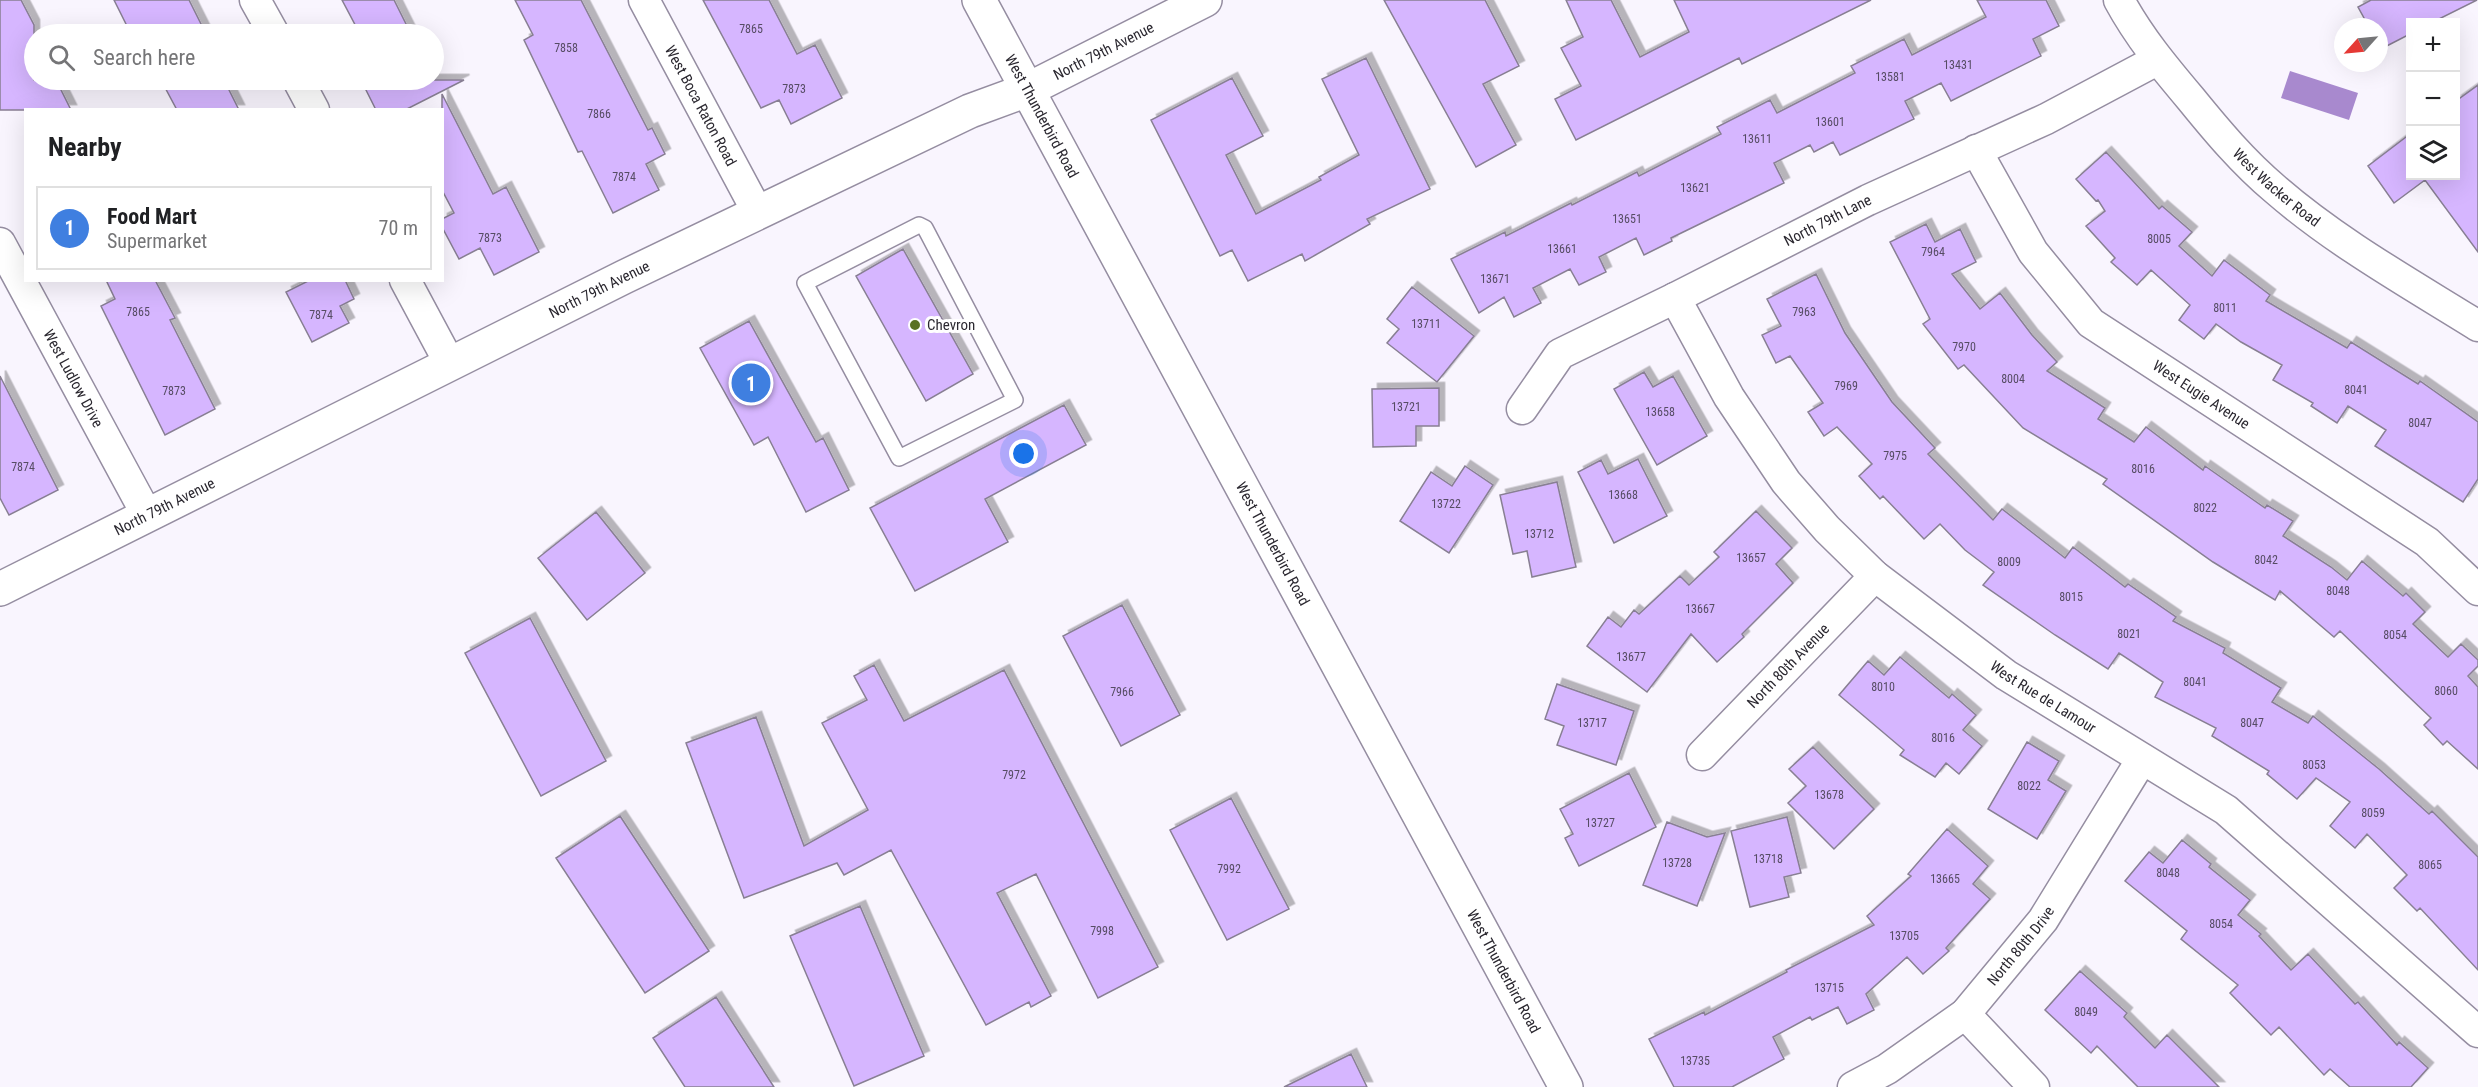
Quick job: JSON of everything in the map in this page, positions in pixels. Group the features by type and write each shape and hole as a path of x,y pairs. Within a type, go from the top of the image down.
{"street":[{"path":"255,0 268,24"},
{"name":"West Boca Raton Road","path":"644,0 758,213"},
{"name":"West Thunderbird Road","path":"979,0 1566,1087"},
{"name":"North 79th Avenue","path":"0,589 758,213 970,111 1027,90 1205,0"},
{"name":"West Wacker Road","path":"2119,0 2142,40 2157,60 2243,160 2275,189 2341,240 2478,326"},
{"name":"North 79th Lane","path":"1522,409 1560,354 1868,200 2046,119 2157,60"},
{"path":"303,90 313,108"},
{"name":"West Eugie Avenue","path":"1976,150 2033,252 2091,323 2427,542 2478,590"},
{"name":"West Ludlow Drive","path":"0,243 147,515"},
{"path":"406,282 450,364"},
{"name":"West Rue de Lamour","path":"1675,298 1729,397 1786,482 1827,529 1875,576 2006,675 2226,810 2478,1032"},
{"name":"North 80th Avenue","path":"1702,755 1875,576"},
{"name":"North 80th Drive","path":"1853,1087 1887,1069 1965,1014 2043,920 2142,759"},
{"path":"1965,1014 2034,1087"}],"lane":[{"path":"919,225 925,228 1015,400 899,458 805,283 914,226 919,225"}],"shaded area":[{"path":"2290,71 2358,93 2349,120 2281,98"}],"building":[{"path":"0,0 21,0 33,24 24,24 24,90 61,90 70,108 0,110"},
{"path":"114,0 189,0 201,24 126,24"},
{"path":"342,0 394,0 406,24 355,24"},
{"path":"515,0 581,0 648,130 652,128 665,154 646,164 659,190 613,213 582,151 578,152 524,40 533,35"},
{"path":"703,0 769,0 797,54 815,45 842,98 791,124 779,100 761,108"},
{"path":"1384,0 1485,0 1519,66 1483,84 1516,145 1476,167"},
{"path":"1566,0 1611,0 1640,57 1689,32 1674,0 1871,0 1742,64 1739,58 1576,140 1555,99 1581,86 1561,48 1583,37"},
{"path":"1977,0 2046,0 2059,26 2033,39 2041,56 1951,101 1941,83 1905,101 1914,119 1840,155 1833,142 1814,152 1810,145 1774,163 1784,183 1671,238 1672,241 1644,255 1636,238 1599,257 1606,272 1579,285 1570,269 1533,288 1541,303 1514,317 1504,297 1479,313 1451,259 1505,232 1506,236 1637,172 1639,176 1721,134 1717,127 1770,100 1777,113 1855,73 1851,66 1904,39 1912,55 1986,17"},
{"path":"2371,0 2477,0 2441,18 2406,18 2406,36 2388,45 2388,18 2364,18 2358,7"},
{"path":"1366,58 1430,189 1367,219 1370,224 1305,261 1302,254 1248,281 1232,250 1220,256 1151,120 1232,78 1263,136 1226,155 1256,214 1321,180 1319,177 1359,155 1322,79"},
{"path":"444,80 464,80 409,108 375,108 366,90 444,90"},
{"path":"2478,85 2478,252 2425,180 2460,180 2460,98"},
{"path":"166,90 229,90 238,108 176,108"},
{"path":"442,94 493,194 506,187 539,252 494,275 480,248 459,259 444,231 444,218 454,213 444,194 444,108 442,108"},
{"path":"2406,137 2406,180 2425,180 2394,203 2368,166"},
{"path":"2106,152 2159,209 2162,206 2192,232 2179,246 2212,276 2224,260 2270,295 2266,301 2347,348 2351,342 2418,384 2420,381 2478,422 2478,479 2463,502 2375,446 2386,430 2348,406 2337,423 2311,406 2313,403 2273,380 2282,365 2241,342 2216,324 2204,339 2179,320 2190,305 2151,270 2137,285 2111,262 2115,258 2086,226 2105,211 2098,200 2096,201 2076,179"},
{"path":"1926,224 1935,242 1960,229 1976,262 1952,274 1980,309 2000,293 2032,335 2057,362 2047,371 2105,408 2098,419 2134,442 2146,427 2203,470 2205,466 2265,508 2267,505 2293,521 2283,536 2347,580 2362,561 2403,596 2406,593 2425,612 2413,624 2448,657 2461,644 2478,660 2478,666 2468,676 2478,687 2478,769 2447,741 2443,745 2424,725 2431,718 2340,631 2334,637 2280,591 2275,600 2213,562 2103,484 2107,479 2023,428 1964,365 1958,369 1923,324 1930,319 1890,242"},
{"name":"Chevron","path":"903,249 973,374 926,401 856,276"},
{"path":"1816,274 1845,333 1892,402 1935,448 1928,454 1993,520 2002,509 2065,558 2073,547 2125,587 2128,584 2176,617 2173,621 2225,648 2223,653 2281,688 2272,702 2308,723 2313,716 2379,769 2429,814 2432,811 2478,857 2478,970 2420,908 2417,911 2394,888 2407,875 2367,834 2355,848 2330,826 2350,802 2316,778 2297,799 2267,774 2269,771 2212,736 2216,728 2155,697 2163,682 2119,653 2108,669 2055,635 1983,585 1994,572 1965,550 1940,524 1924,539 1883,496 1880,499 1859,476 1872,464 1837,427 1824,436 1808,412 1823,403 1790,356 1776,363 1762,335 1781,326 1767,299"},
{"path":"107,282 156,282 175,318 170,320 215,409 165,435 101,306 115,299"},
{"path":"306,282 346,282 354,299 340,306 349,323 312,342 286,292"},
{"path":"1412,287 1474,336 1437,382 1387,343 1399,329 1387,319"},
{"path":"749,321 816,442 823,438 849,490 806,512 768,437 754,445 700,348"},
{"path":"1644,372 1653,387 1673,376 1707,436 1657,465 1614,389"},
{"path":"0,376 58,490 9,515 0,498"},
{"path":"1439,388 1439,426 1416,426 1416,446 1373,447 1372,389"},
{"path":"1064,405 1086,445 985,499 1008,542 915,591 870,508"},
{"path":"1638,459 1667,516 1614,543 1578,472 1601,460 1608,474"},
{"path":"1465,466 1493,485 1449,553 1400,521 1431,472 1452,486"},
{"path":"1557,482 1576,567 1532,577 1527,551 1513,554 1500,495"},
{"path":"1756,511 1792,548 1776,564 1793,583 1742,634 1744,637 1717,662 1691,634 1647,692 1587,646 1608,617 1621,627 1634,610 1639,614 1680,576 1689,585 1719,557 1714,552"},
{"path":"596,512 645,573 587,620 538,558"},
{"path":"1122,605 1180,715 1121,746 1063,636"},
{"path":"530,618 606,761 541,796 465,653"},
{"path":"1900,657 1949,698 1952,694 1976,715 1963,730 1982,746 1959,774 1946,763 1935,777 1900,755 1904,750 1839,695 1868,661 1884,675"},
{"path":"874,665 904,721 1004,670 1158,967 1098,998 1036,874 997,893 1051,996 1031,1007 1029,1002 986,1025 891,850 844,875 837,863 744,898 686,743 756,717 804,846 868,810 822,723 867,700 854,676"},
{"path":"1557,684 1634,711 1616,765 1557,745 1564,726 1545,719"},
{"path":"2027,742 2059,761 2048,780 2066,791 2037,839 1988,809"},
{"path":"1813,747 1874,809 1834,849 1788,803 1806,786 1789,769"},
{"path":"1629,773 1656,827 1579,866 1565,838 1573,834 1560,809"},
{"path":"1231,798 1289,909 1227,940 1170,830"},
{"path":"620,816 709,951 645,993 556,858"},
{"path":"1787,817 1801,873 1784,877 1789,897 1750,907 1731,831"},
{"path":"1667,822 1707,837 1725,833 1697,906 1643,885"},
{"path":"1947,829 1988,866 1973,884 1990,899 1946,948 1949,951 1923,974 1907,957 1866,994 1874,1010 1847,1024 1838,1007 1812,1020 1810,1017 1773,1037 1784,1059 1732,1087 1674,1087 1649,1039 1704,1012 1705,1015 1874,925 1867,916 1911,876 1908,874"},
{"path":"2182,840 2211,864 2209,867 2250,900 2238,915 2261,934 2259,936 2291,970 2308,954 2355,1004 2358,1002 2397,1045 2399,1042 2428,1068 2411,1087 2350,1087 2330,1069 2324,1075 2279,1027 2271,1035 2230,993 2238,985 2181,939 2187,931 2125,881 2149,852 2163,863"},
{"path":"860,906 924,1056 854,1086 790,936"},
{"path":"2080,971 2127,1013 2124,1017 2155,1048 2167,1035 2219,1087 2138,1087 2097,1046 2091,1053 2045,1010"},
{"path":"716,997 774,1087 685,1087 653,1038"},
{"path":"1351,1054 1367,1087 1284,1087"}],"place":[{"name":"Chevron","path":"915,325"},
{"name":"Food Mart","path":"751,383"}]}
